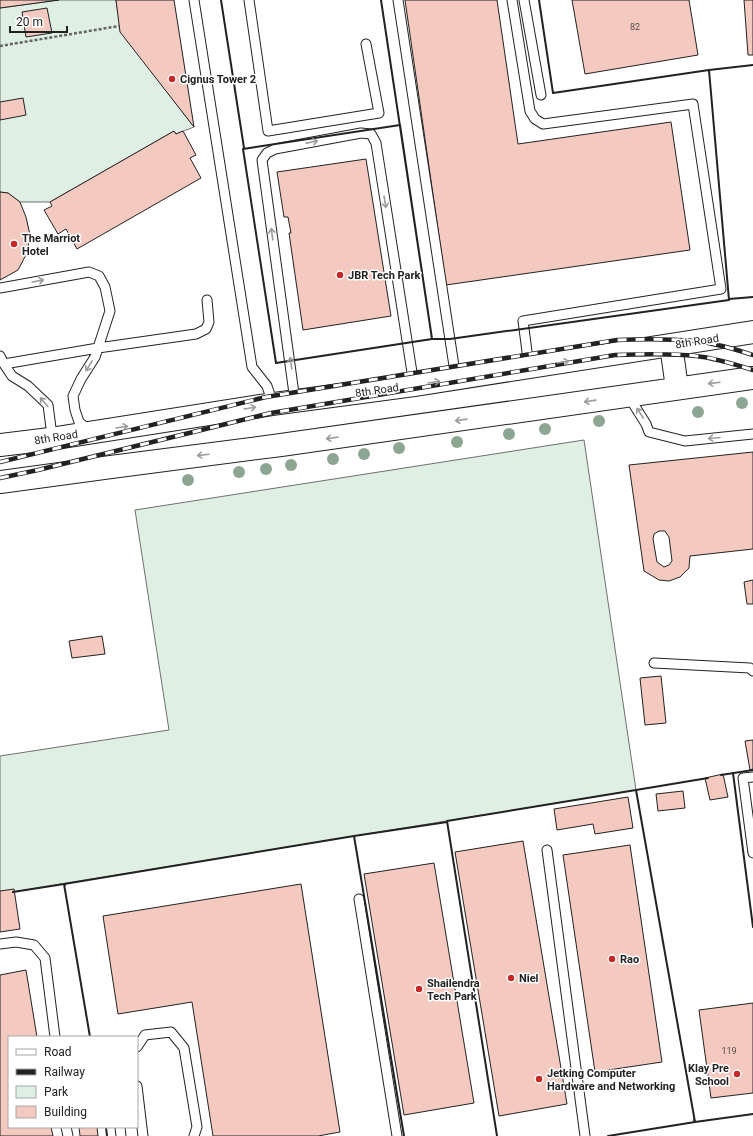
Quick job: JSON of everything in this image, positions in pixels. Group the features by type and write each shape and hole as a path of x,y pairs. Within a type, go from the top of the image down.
{"main road":[{"name":"8th Road","path":"0,445 50,439 273,404 456,379 753,332"},
{"path":"671,345 677,388"},
{"path":"0,482 281,445 753,378"}],"lane":[{"path":"194,0 252,367 267,386 273,404"},
{"path":"249,0 268,131 379,113 366,44"},
{"path":"398,0 456,379"},
{"path":"512,0 530,110 535,119 543,124 693,104 721,289 523,321 530,367"},
{"path":"524,0 541,95"},
{"path":"296,401 262,160 267,153 275,150 361,133 371,134 376,143 414,385"},
{"path":"0,288 89,272 99,276 105,287 110,311 95,356 73,396 79,422 91,432"},
{"path":"50,439 51,428 48,405 28,386 12,376 2,360 196,334 206,329 209,322 207,300"},
{"path":"628,396 650,432 685,441 753,434"},
{"path":"654,663 750,668 753,671"},
{"path":"753,777 743,778 753,853"},
{"path":"547,850 585,1136"},
{"path":"359,899 396,1136"},
{"path":"0,944 16,942 34,946 45,958 55,1036"},
{"path":"138,1046 145,1035 172,1032 184,1048 197,1127 194,1136"},
{"path":"138,1094 143,1136"}],"path":[{"path":"0,46 120,26"}],"green space":[{"path":"59,0 116,0 121,32 194,127 176,134 174,131 50,202 20,202 8,193 0,192 0,8"},
{"path":"584,440 636,790 0,894 0,756 169,730 135,510"}],"building":[{"path":"0,0 59,0 0,8"},
{"name":"Cignus Tower 2","path":"116,0 174,0 194,127 120,32"},
{"path":"405,0 497,0 518,144 671,122 690,250 446,285"},
{"path":"572,0 689,0 698,55 585,74"},
{"path":"744,0 753,0 753,55 748,55"},
{"path":"47,8 52,33 26,37 22,12"},
{"path":"23,98 26,115 0,120 0,102"},
{"path":"174,131 176,134 183,131 196,155 190,158 201,178 77,249 66,229 58,234 44,210 52,206 50,202"},
{"name":"JBR Tech Park","path":"366,159 391,316 303,330 289,233 291,233 288,217 284,217 277,172"},
{"name":"The Marriot Hotel","path":"0,192 8,193 20,202 26,217 30,235 27,253 18,270 0,280"},
{"path":"753,452 753,549 690,556 689,568 680,577 669,581 659,580 644,571 629,465","holes":["659,531 665,531 669,537 672,561 669,565 664,567 657,562 653,539 654,534"]},
{"path":"753,580 753,604 747,604 744,582"},
{"path":"102,636 105,654 72,658 69,641"},
{"path":"661,676 666,723 645,725 640,678"},
{"path":"753,740 753,769 750,770 745,741"},
{"path":"723,774 728,797 710,800 705,778"},
{"path":"683,791 685,808 658,811 656,794"},
{"path":"628,797 633,828 595,834 593,824 557,830 554,809"},
{"name":"Niel","path":"523,841 567,1104 499,1116 455,852"},
{"name":"Rao","path":"630,845 662,1062 595,1072 563,855"},
{"name":"Shailendra Tech Park","path":"434,863 474,1103 404,1115 364,874"},
{"path":"301,884 340,1132 318,1136 213,1136 192,1002 118,1014 103,916"},
{"path":"14,889 20,929 0,932 0,891"},
{"path":"26,970 37,1036 8,1036 8,1128 51,1128 53,1136 0,1136 0,975"},
{"path":"753,1003 753,1093 711,1098 699,1010"},
{"path":"79,1128 97,1128 98,1136 80,1136"}],"railway":[{"path":"0,462 266,397 617,340 656,339 695,341 732,348 753,355"},
{"path":"0,478 271,413 615,355 666,354 696,356 732,363 753,370"}],"wall":[{"path":"221,0 244,148"},
{"path":"381,0 432,339 450,339 729,300 709,70 553,93 539,0"},
{"path":"709,72 709,70 753,65"},
{"path":"400,125 432,339 276,363 243,149 400,125"},
{"path":"729,299 753,297"},
{"path":"721,775 753,770"},
{"path":"733,773 753,927"},
{"path":"636,791 708,778"},
{"path":"497,1136 447,821 636,790 695,1122 608,1136"},
{"path":"354,837 447,822"},
{"path":"90,1036 64,884 354,836 404,1136"},
{"path":"13,892 65,885"},
{"path":"694,1120 695,1122 753,1114"},
{"path":"106,1128 107,1136"}],"place":[{"name":"Cignus Tower 2","path":"172,79"},
{"name":"The Marriot Hotel","path":"14,244"},
{"name":"JBR Tech Park","path":"340,275"},
{"name":"Rao","path":"612,959"},
{"name":"Niel","path":"511,978"},
{"name":"Shailendra Tech Park","path":"419,989"},
{"name":"Klay Pre School","path":"737,1074"},
{"name":"Jetking Computer Hardware and Networking","path":"539,1079"}]}
